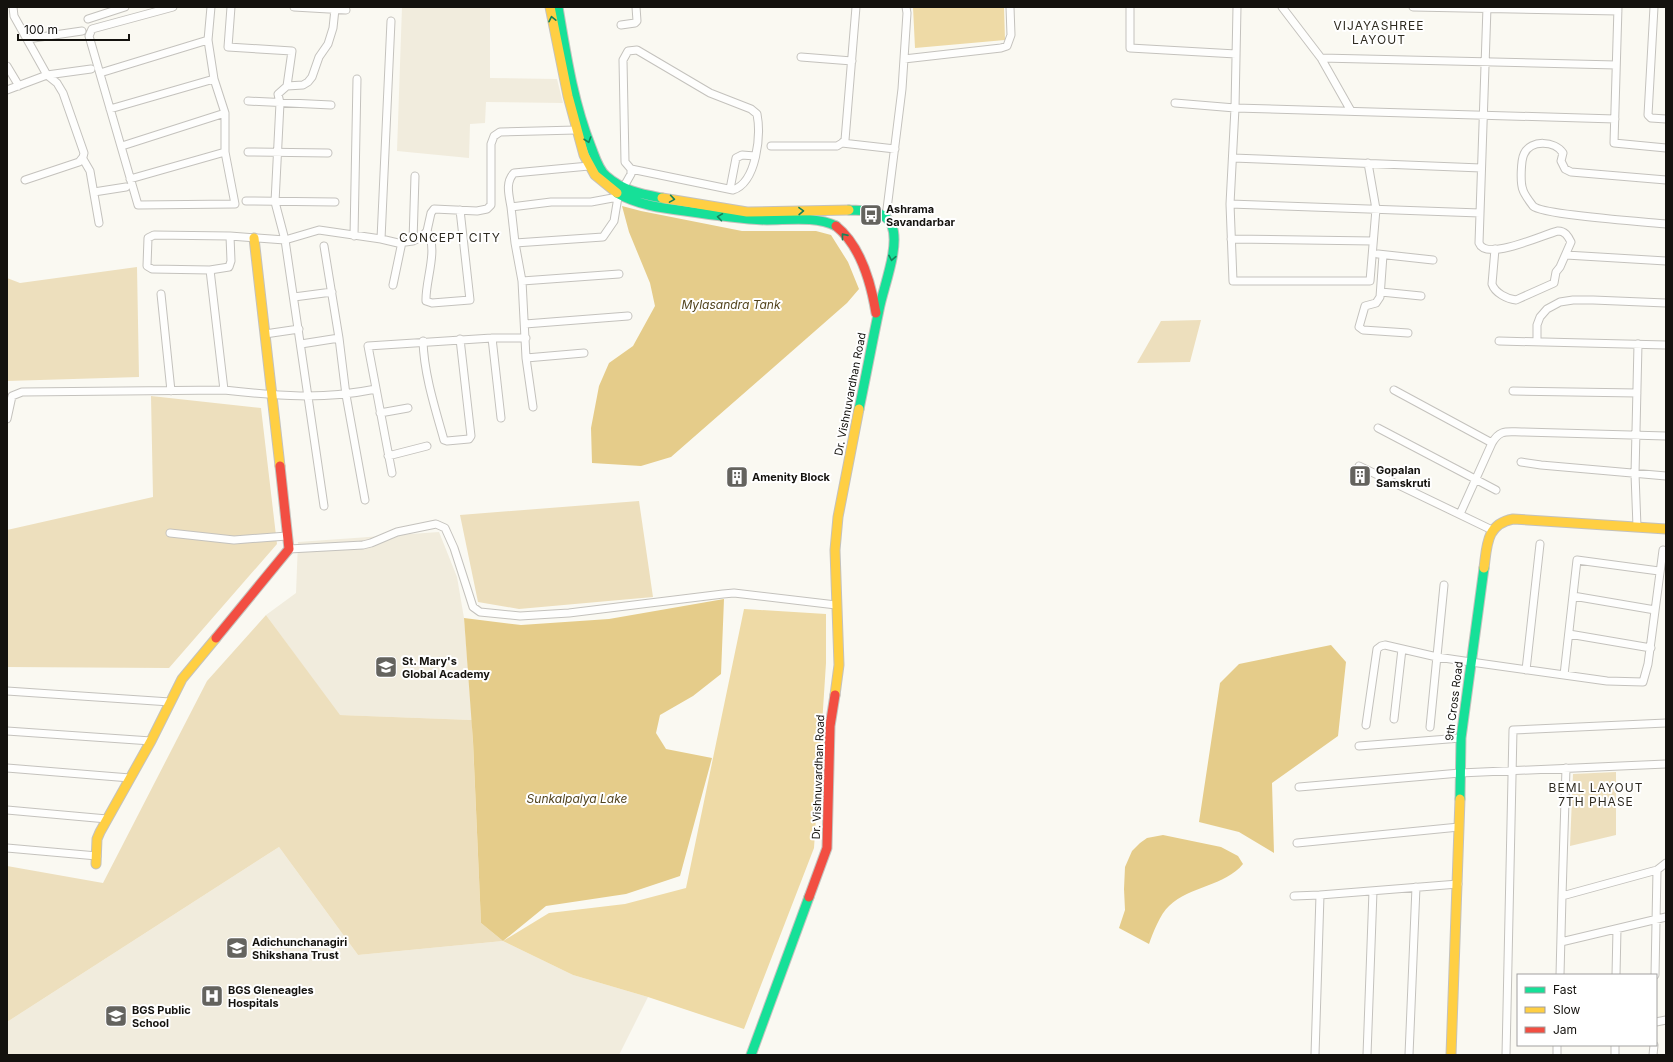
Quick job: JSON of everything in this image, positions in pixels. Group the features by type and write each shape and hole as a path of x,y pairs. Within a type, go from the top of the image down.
{"main road":[{"name":"Dr. Vishnuvardhan Road","path":"550,7 565,85 576,130 589,166 598,178 621,193 655,206 723,217 752,220 816,221 836,226 852,245 864,266 872,288 876,323"},
{"name":"Dr. Vishnuvardhan Road","path":"558,7 572,85 583,128 597,163 621,193 634,193 747,212 849,210 878,212 886,217 892,226 894,236 893,248 876,323 838,517 835,550 839,665 830,726 827,848 751,1055"},
{"path":"96,860 97,839 151,741 182,679 289,549 254,238"},
{"path":"1492,530 1497,523 1504,520 1513,519 1666,529"},
{"name":"9th Cross Road","path":"1451,1055 1460,827 1461,738 1488,539 1492,530"}],"street":[{"path":"13,7 14,16 47,75 57,83 63,93 84,153 83,159 90,171 99,223"},
{"path":"88,19 125,7"},
{"path":"173,7 92,29 89,36 138,205 235,204 226,152 226,113 214,79 208,40 211,7"},
{"path":"231,7 228,47 292,51 287,86"},
{"path":"294,7 346,10"},
{"path":"621,25 635,24 637,21 636,7"},
{"path":"842,144 847,134 856,7"},
{"path":"886,217 895,149 904,59 907,13 906,7"},
{"path":"904,59 1001,48 1007,46 1011,35 1010,7"},
{"path":"1130,7 1130,48 1236,54"},
{"path":"1237,7 1235,108 1230,204 1233,281 1370,281 1376,209 1368,163"},
{"path":"1282,7 1321,58 1350,111"},
{"path":"1413,7 1618,9 1614,143 1666,148"},
{"path":"1654,7 1648,115 1651,118 1666,118"},
{"path":"1487,8 1481,168 1480,246 1484,249 1495,249 1506,249 1549,233 1562,231 1571,242 1566,255 1556,272 1554,283 1516,300 1511,299 1493,289 1492,284 1495,249"},
{"path":"324,506 285,240 275,202 280,103 278,94 287,86 303,85 312,77 319,57 328,44 333,28 335,10"},
{"path":"381,239 391,21"},
{"path":"27,39 82,30"},
{"path":"100,73 208,40"},
{"path":"637,50 710,93 751,109 757,114 759,123 758,145 752,168 745,182 740,188 730,190 631,169 625,162 622,60 628,51 637,50"},
{"path":"801,57 852,61"},
{"path":"1321,58 1616,65"},
{"path":"7,66 19,86"},
{"path":"7,90 47,75 91,69"},
{"path":"110,109 214,79"},
{"path":"354,236 357,79"},
{"path":"248,101 331,104"},
{"path":"1175,103 1235,108 1615,119"},
{"path":"122,146 226,113"},
{"path":"230,236 231,261 229,267 210,270 152,269 147,266 148,238 154,235 230,236 285,240 318,230 402,242 413,241 422,237 427,231 431,213 434,209 477,211 487,210 491,205 491,144 494,136 500,132 576,130"},
{"path":"772,146 837,146 842,144 895,149"},
{"path":"1666,180 1571,172 1564,169 1561,162 1563,153 1559,148 1547,144 1535,144 1528,148 1523,154 1521,171 1523,190 1533,206 1549,211 1666,224"},
{"path":"130,179 226,152"},
{"path":"248,152 328,153"},
{"path":"730,190 736,158 742,156 755,156"},
{"path":"1233,158 1481,168"},
{"path":"25,180 80,162 83,159"},
{"path":"533,408 526,358 522,281 515,243 509,178 514,173 589,166"},
{"path":"515,243 603,237 614,221 621,193 631,174 631,169"},
{"path":"413,241 415,176"},
{"path":"94,192 126,187"},
{"path":"511,207 551,202 590,202 621,193"},
{"path":"246,201 335,202"},
{"path":"1230,204 1480,213"},
{"path":"427,231 431,236 431,242 430,270 426,301 432,303 470,300 460,210"},
{"path":"1231,239 1373,241"},
{"path":"393,285 402,242"},
{"path":"324,246 339,338 346,395 365,500"},
{"path":"1372,254 1433,260"},
{"path":"1383,255 1380,297 1377,302 1365,306 1359,326 1360,329 1408,332"},
{"path":"1566,255 1666,261"},
{"path":"210,270 224,390"},
{"path":"522,281 619,274"},
{"path":"294,297 332,292"},
{"path":"1381,292 1421,296"},
{"path":"161,294 171,391"},
{"path":"1536,342 1537,324 1540,317 1547,309 1560,302 1573,300 1593,300 1666,303"},
{"path":"525,324 628,316"},
{"path":"265,334 299,329"},
{"path":"301,344 339,338"},
{"path":"392,473 368,346 492,338 526,338"},
{"path":"492,338 501,418"},
{"path":"423,342 423,358 444,440 447,441 469,439 471,436 460,340"},
{"path":"1499,341 1666,345"},
{"path":"1637,527 1635,474 1638,344"},
{"path":"526,358 584,353"},
{"path":"7,419 12,396 22,392 224,390 271,396 308,397 346,395 376,390"},
{"path":"1394,390 1492,443"},
{"path":"1513,391 1637,393"},
{"path":"380,413 408,408"},
{"path":"1378,428 1496,490"},
{"path":"1460,514 1492,443 1496,436 1500,433 1666,436"},
{"path":"388,456 427,446"},
{"path":"1521,462 1666,476"},
{"path":"1359,466 1492,530"},
{"path":"289,549 364,545 397,532 436,524 441,525 445,528 454,548 473,607 480,612 520,616 569,613 723,594 836,605"},
{"path":"170,533 234,540 287,536"},
{"path":"1526,670 1540,544"},
{"path":"1366,725 1376,649 1385,645 1437,657 1526,670 1607,681 1643,682 1647,672 1651,648 1659,571 1663,550"},
{"path":"1564,675 1577,560 1659,571"},
{"path":"1430,727 1444,585"},
{"path":"1573,596 1655,610"},
{"path":"1569,634 1651,648"},
{"path":"1394,719 1402,649"},
{"path":"7,691 170,702"},
{"path":"1506,1055 1513,730 1666,723"},
{"path":"7,731 151,741"},
{"path":"1359,746 1461,738"},
{"path":"1299,787 1460,773 1666,764"},
{"path":"7,768 130,778"},
{"path":"1560,974 1566,768"},
{"path":"7,810 107,819"},
{"path":"1297,842 1460,827"},
{"path":"7,848 96,860"},
{"path":"1562,896 1657,870 1666,862"},
{"path":"1655,974 1657,870"},
{"path":"1294,896 1458,884"},
{"path":"1409,1055 1416,887"},
{"path":"1367,1055 1374,891"},
{"path":"1315,1055 1320,895"},
{"path":"1561,942 1666,917"},
{"path":"1616,974 1617,929"}],"shaded area":[{"path":"402,7 490,8 490,78 557,79 563,103 486,102 485,123 470,124 469,158 397,151"},
{"path":"913,7 1004,7 1005,40 915,48"},
{"path":"137,267 139,377 7,381 7,278 20,283"},
{"path":"1201,320 1190,362 1137,363 1161,321"},
{"path":"151,396 261,408 277,544 169,668 7,667 7,530 153,497"},
{"path":"639,501 653,597 519,609 478,602 460,515"},
{"name":"St. Mary's Global Academy","path":"439,532 457,577 464,618 472,720 339,715 266,615 296,593 298,542"},
{"path":"744,609 826,614 826,663 814,848 744,1029 648,997 573,975 503,941 549,913 625,904 686,888"},
{"path":"266,615 340,715 472,720 481,923 503,941 358,955 279,847 7,1022 7,866 103,883 207,681"},
{"path":"1616,772 1616,835 1570,846 1573,774"},
{"name":"Adichunchanagiri Shikshana Trust","path":"279,847 358,955 503,941 573,975 648,997 619,1055 7,1055 7,1022"}],"water":[{"name":"Mylasandra Tank","path":"622,206 742,231 816,231 831,235 848,262 859,289 847,303 671,457 641,466 592,463 591,428 599,386 609,363 633,346 655,306 650,283 629,232"},
{"name":"Sunkalpalya Lake","path":"724,599 721,674 693,696 660,715 656,733 666,749 712,758 680,876 626,894 546,906 503,941 481,923 473,741 464,618 521,625 609,619"},
{"path":"1331,645 1346,662 1338,736 1272,783 1274,853 1239,832 1199,822 1220,683 1239,664"},
{"path":"1163,835 1221,847 1238,856 1243,864 1227,877 1177,899 1166,909 1149,944 1119,928 1125,910 1125,867 1132,851 1140,843 1147,838"}],"traffic: fast":[{"path":"558,7 567,60 579,113 595,159 603,173 612,181 640,193 662,198"},
{"path":"617,193 641,203 667,209 746,219 811,220 836,226"},
{"path":"849,210 868,211 885,216 892,226 894,235 894,245 890,268 879,310 859,409"},
{"path":"1460,799 1461,738 1484,568"},
{"path":"751,1055 809,897"}],"traffic: slow":[{"path":"550,7 568,96 584,155 595,175 617,193"},
{"path":"662,198 747,212 849,210"},
{"path":"254,238 280,466"},
{"path":"835,695 839,665 835,550 838,517 859,409"},
{"path":"1484,568 1487,544 1493,531 1504,522 1513,519 1666,529"},
{"path":"96,864 97,839 100,832 151,741 182,679 216,638"},
{"path":"1451,1055 1460,799"}],"traffic: jam":[{"path":"836,226 845,234 864,266 876,313"},
{"path":"216,638 289,549 280,466"},
{"path":"809,897 827,848 830,726 835,695"}],"place":[{"name":"Ashrama Savandarbar","path":"871,215"},
{"name":"Gopalan Samskruti","path":"1360,476"},
{"name":"Amenity Block","path":"737,477"},
{"name":"St. Mary's Global Academy","path":"386,667"},
{"name":"Adichunchanagiri Shikshana Trust","path":"237,948"},
{"name":"BGS Gleneagles Hospitals","path":"212,996"},
{"name":"BGS Public School","path":"116,1016"}],"district":[{"name":"VIJAYASHREE LAYOUT","path":"1379,33"},
{"name":"CONCEPT CITY","path":"450,238"},
{"name":"BEML LAYOUT 7TH PHASE","path":"1596,795"}]}
